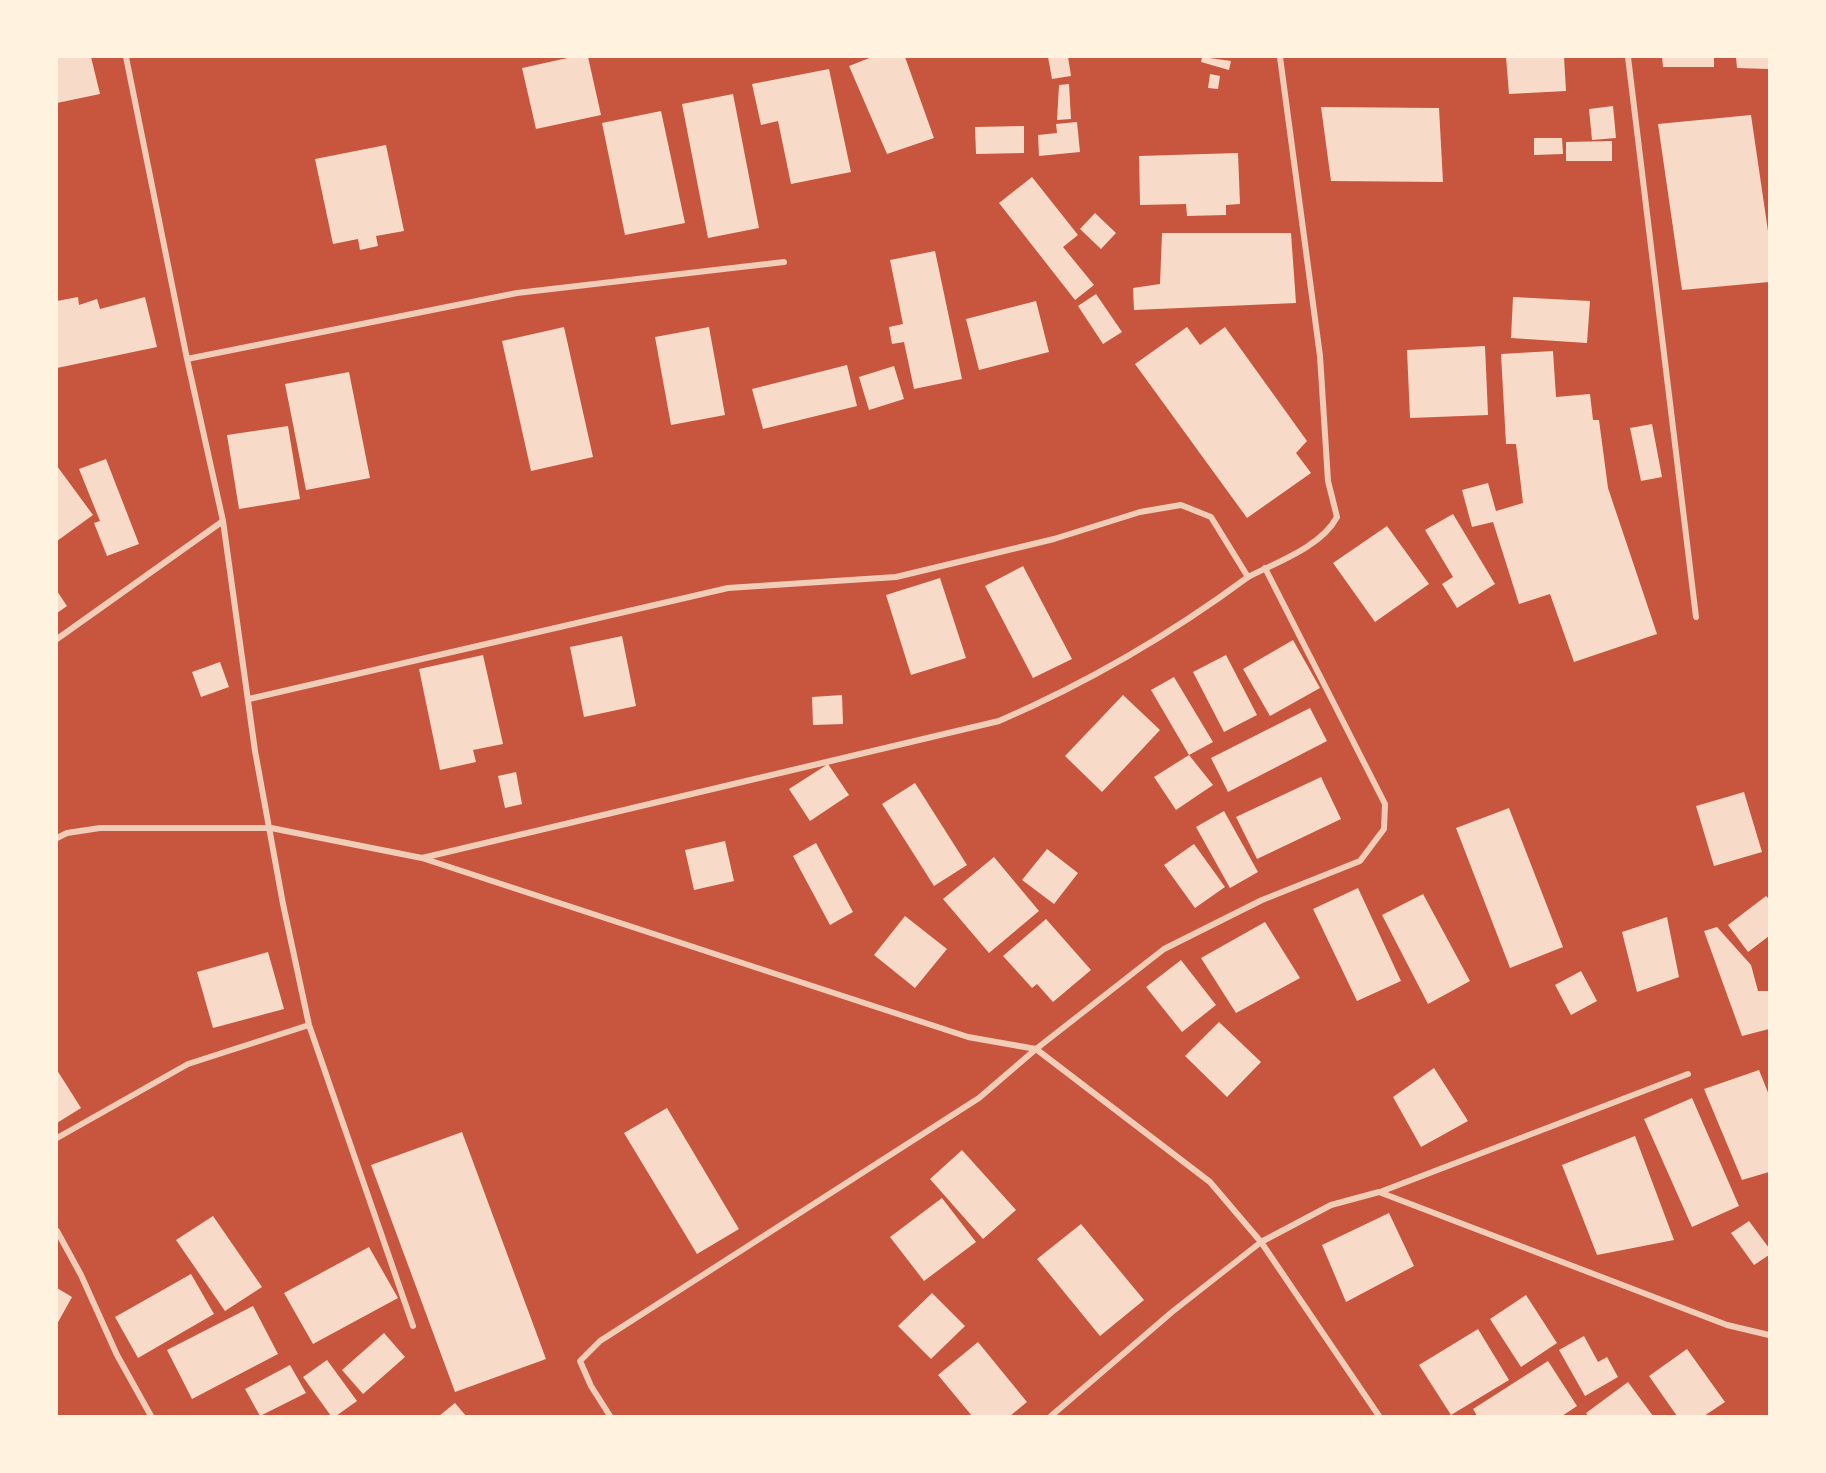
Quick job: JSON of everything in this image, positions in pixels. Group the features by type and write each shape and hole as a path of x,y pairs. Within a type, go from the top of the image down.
{"street":[{"path":"126,57 187,358 223,521 255,751 271,828 283,904 309,1025 413,1326"},
{"path":"422,858 999,721 1055,697 1181,625 1248,577 1330,530 1337,517 1328,481 1320,356 1280,57"},
{"path":"1628,57 1696,617"},
{"path":"187,358 517,293 784,262"},
{"path":"249,699 728,588 896,577 1054,539 1140,512 1181,505 1211,517 1248,577"},
{"path":"57,639 223,521"},
{"path":"610,1416 591,1386 580,1361 600,1341 979,1098 1036,1049 1164,949 1262,900 1360,861 1384,829 1384,804 1266,568"},
{"path":"57,838 67,833 100,828 271,828 422,858 968,1037 1036,1049 1210,1182 1261,1242 1379,1416"},
{"path":"57,1138 189,1064 309,1025"},
{"path":"1051,1416 1172,1312 1261,1242 1330,1205 1379,1192 1688,1074"},
{"path":"1379,1192 1727,1325 1769,1335"},
{"path":"57,1231 117,1355 151,1416"}],"building":[{"path":"91,57 100,94 57,103 57,58"},
{"path":"572,57 588,57 601,115 536,129 522,68"},
{"path":"872,57 905,57 934,138 887,154 849,66"},
{"path":"1048,57 1068,57 1071,76 1052,79"},
{"path":"1202,57 1231,61 1229,70 1201,62"},
{"path":"1506,57 1564,57 1566,91 1509,94"},
{"path":"1662,57 1714,57 1714,67 1663,67"},
{"path":"1736,57 1769,57 1769,69 1737,68"},
{"path":"829,69 851,172 791,184 778,121 761,125 752,84"},
{"path":"1210,74 1220,76 1218,89 1208,88"},
{"path":"1069,84 1071,119 1057,120 1059,85"},
{"path":"733,94 759,228 708,238 682,104"},
{"path":"1613,106 1616,138 1592,140 1589,109"},
{"path":"1321,107 1439,108 1443,182 1331,181"},
{"path":"661,111 685,223 625,235 602,123"},
{"path":"1751,115 1769,238 1769,282 1682,290 1658,124"},
{"path":"1077,122 1080,152 1039,156 1038,135 1057,133 1056,124"},
{"path":"1024,126 1024,153 976,154 975,127"},
{"path":"1534,138 1562,138 1563,154 1534,155"},
{"path":"1612,141 1612,161 1566,161 1566,142"},
{"path":"386,145 404,231 376,236 378,246 360,250 358,239 333,244 315,159"},
{"path":"1238,153 1240,204 1226,205 1226,215 1187,216 1186,204 1140,205 1139,156"},
{"path":"1032,177 1078,235 1063,247 1094,285 1075,300 999,203"},
{"path":"1095,213 1116,233 1101,249 1080,229"},
{"path":"1162,233 1291,233 1296,303 1134,310 1133,288 1160,284"},
{"path":"935,251 962,379 914,389 904,342 892,344 889,327 903,324 890,260"},
{"path":"1096,294 1122,332 1103,344 1078,306"},
{"path":"78,297 79,305 97,299 100,309 145,297 157,347 57,368 57,301"},
{"path":"1513,297 1590,301 1587,343 1511,338"},
{"path":"1036,301 1049,352 979,370 966,319"},
{"path":"564,327 593,457 531,471 502,341"},
{"path":"709,327 725,415 671,425 655,337"},
{"path":"1187,327 1200,345 1225,327 1307,441 1296,453 1311,473 1247,518 1135,364"},
{"path":"1485,346 1488,415 1410,418 1407,350"},
{"path":"1553,351 1556,397 1590,394 1593,420 1599,420 1608,488 1657,634 1574,662 1550,594 1519,604 1493,522 1472,527 1462,490 1488,483 1496,511 1523,503 1516,444 1506,444 1501,354"},
{"path":"847,365 857,406 763,429 752,389"},
{"path":"894,366 904,399 869,410 859,377"},
{"path":"349,372 370,478 306,490 285,384"},
{"path":"1652,424 1662,477 1641,481 1630,428"},
{"path":"288,426 300,499 239,509 227,435"},
{"path":"106,459 139,544 107,556 94,523 100,521 79,469"},
{"path":"57,466 93,515 57,541"},
{"path":"1453,514 1495,584 1457,608 1442,584 1453,577 1425,530"},
{"path":"1387,526 1429,584 1375,622 1333,563"},
{"path":"1023,566 1072,659 1033,678 985,586"},
{"path":"940,578 966,658 911,675 886,595"},
{"path":"57,591 67,606 57,613"},
{"path":"622,636 636,706 584,717 570,647"},
{"path":"1293,640 1320,688 1270,716 1243,669"},
{"path":"483,655 503,744 473,750 476,762 440,770 419,669"},
{"path":"1226,655 1257,715 1224,732 1193,672"},
{"path":"220,662 229,687 201,697 192,672"},
{"path":"1174,677 1213,742 1189,755 1151,690"},
{"path":"842,695 843,724 813,725 812,697"},
{"path":"1123,695 1160,730 1102,792 1065,756"},
{"path":"1310,708 1327,741 1228,792 1211,758"},
{"path":"1189,755 1213,785 1176,810 1154,777"},
{"path":"828,764 849,795 810,821 789,789"},
{"path":"516,772 522,804 505,808 498,776"},
{"path":"1321,777 1341,819 1257,859 1236,817"},
{"path":"915,783 967,865 934,886 882,804"},
{"path":"1744,792 1762,852 1714,866 1696,806"},
{"path":"1509,808 1563,947 1510,968 1456,828"},
{"path":"1224,811 1258,872 1230,888 1196,827"},
{"path":"725,841 734,881 694,890 685,850"},
{"path":"816,843 853,912 830,925 793,856"},
{"path":"1194,844 1225,887 1195,908 1164,865"},
{"path":"1047,849 1078,873 1054,904 1022,880"},
{"path":"994,857 1039,911 989,953 943,899"},
{"path":"1358,888 1401,981 1357,1001 1313,909"},
{"path":"1423,894 1470,981 1428,1004 1382,915"},
{"path":"1766,896 1769,899 1769,936 1748,952 1728,925"},
{"path":"905,916 947,949 915,988 874,955"},
{"path":"1667,917 1679,977 1637,992 1622,932"},
{"path":"1046,919 1091,970 1053,1002 1037,984 1032,988 1003,956"},
{"path":"1265,922 1300,978 1236,1013 1201,958"},
{"path":"1717,927 1751,965 1758,991 1769,991 1769,1029 1742,1036 1704,931"},
{"path":"268,952 284,1009 213,1028 197,972"},
{"path":"1181,960 1216,1005 1182,1032 1146,987"},
{"path":"1581,971 1597,1001 1571,1015 1555,985"},
{"path":"1219,1022 1261,1062 1227,1097 1185,1056"},
{"path":"1434,1068 1468,1121 1421,1147 1393,1097"},
{"path":"57,1070 81,1108 57,1123"},
{"path":"1759,1070 1769,1095 1769,1172 1742,1180 1704,1089"},
{"path":"1692,1098 1739,1206 1692,1227 1644,1119"},
{"path":"667,1108 739,1229 697,1254 624,1133"},
{"path":"462,1132 546,1359 455,1392 371,1165"},
{"path":"1635,1136 1674,1240 1597,1255 1562,1165"},
{"path":"962,1150 1016,1210 983,1239 930,1179"},
{"path":"942,1198 976,1242 924,1281 890,1237"},
{"path":"1389,1213 1414,1266 1346,1302 1322,1245"},
{"path":"213,1216 262,1287 225,1311 176,1240"},
{"path":"1749,1221 1769,1248 1769,1255 1754,1265 1731,1233"},
{"path":"1081,1224 1144,1300 1100,1336 1037,1259"},
{"path":"369,1247 398,1298 313,1344 284,1293"},
{"path":"191,1274 214,1314 138,1358 115,1317"},
{"path":"57,1288 72,1297 57,1324"},
{"path":"932,1293 965,1326 931,1359 898,1326"},
{"path":"1526,1295 1557,1343 1521,1367 1490,1319"},
{"path":"253,1306 278,1354 192,1399 167,1350"},
{"path":"1478,1329 1509,1380 1451,1415 1419,1365"},
{"path":"384,1333 405,1357 363,1394 342,1370"},
{"path":"1584,1336 1598,1362 1607,1357 1618,1377 1585,1396 1559,1350"},
{"path":"978,1342 1027,1402 1010,1416 972,1416 938,1375"},
{"path":"1687,1349 1725,1402 1704,1416 1677,1416 1649,1376"},
{"path":"327,1360 357,1401 336,1416 331,1416 303,1377"},
{"path":"1548,1361 1577,1406 1562,1416 1477,1416 1473,1409"},
{"path":"290,1365 306,1393 260,1416 245,1389"},
{"path":"1628,1382 1653,1416 1588,1416 1586,1413"},
{"path":"455,1403 466,1416 439,1416"}]}
